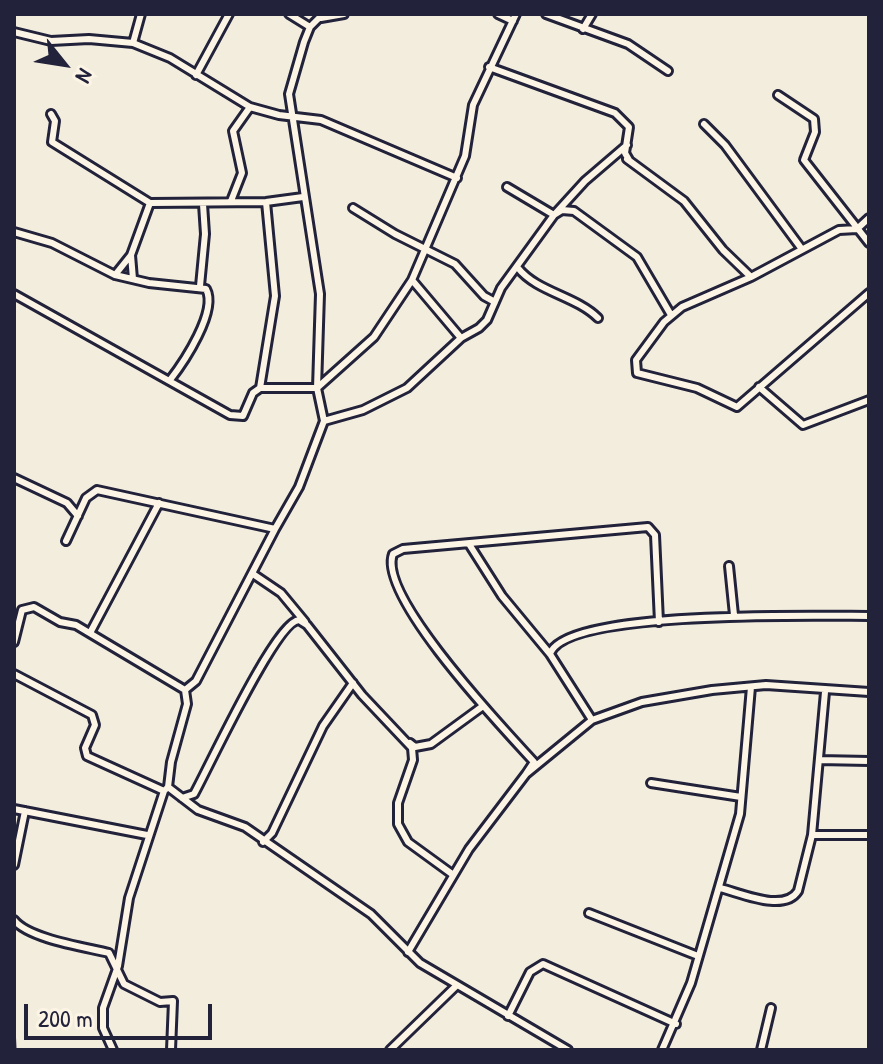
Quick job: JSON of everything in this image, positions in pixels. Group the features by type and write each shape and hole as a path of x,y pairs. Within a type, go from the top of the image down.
{"street":[{"path":"133,43 141,14"},
{"path":"196,75 229,14"},
{"path":"289,14 310,27"},
{"path":"185,690 196,681 299,487 324,421 317,388 320,294 303,197 301,159 290,117 293,75 310,27 322,16 344,14"},
{"path":"14,294 238,418 243,416 253,393 260,388 317,388 374,337 412,280 465,156 473,105 514,18 498,14"},
{"path":"546,14 628,44 668,71"},
{"path":"583,29 592,14"},
{"path":"14,32 51,41 89,39 133,43 170,58 250,107 290,117 321,120 457,178"},
{"path":"489,67 615,113 629,127 629,160"},
{"path":"778,95 814,119 815,132 804,160 869,243"},
{"path":"231,201 242,173 233,131 239,118 250,107"},
{"path":"51,114 55,121 52,142 150,203 266,202 303,197"},
{"path":"704,124 725,145 801,248"},
{"path":"324,421 363,410 407,388 461,338 487,320 495,302 554,215 585,181 627,145"},
{"path":"615,157 629,160 684,201 723,250 751,277"},
{"path":"507,187 554,215"},
{"path":"260,388 275,296 266,202"},
{"path":"115,275 131,255 150,203"},
{"path":"200,286 205,234 203,204"},
{"path":"353,208 455,264 484,296 495,302"},
{"path":"554,215 562,210 574,211 637,257 671,315"},
{"path":"857,229 869,218"},
{"path":"857,229 847,227 801,248 751,277 714,290 671,315 636,360 637,373 697,388 737,407 869,293"},
{"path":"14,243 17,233 52,243 115,275 159,285 200,286 209,296 202,327 170,380"},
{"path":"131,255 133,279"},
{"path":"518,268 526,278 570,297 598,318"},
{"path":"412,280 461,338"},
{"path":"759,387 803,425 869,400"},
{"path":"14,478 67,503 78,516"},
{"path":"66,541 86,498 97,490 275,529"},
{"path":"90,633 159,503"},
{"path":"534,762 483,706 420,627 403,600 390,565 393,554 398,551 648,527 655,535 659,622"},
{"path":"468,544 474,547 502,596 550,654 592,720"},
{"path":"729,566 734,615"},
{"path":"253,574 287,599 362,695 415,747 431,744 483,706"},
{"path":"14,640 22,610 27,606 90,633 185,690"},
{"path":"550,654 555,644 570,636 603,628 734,615 869,616"},
{"path":"182,798 194,794 244,693 285,627 294,619 307,625"},
{"path":"14,674 65,697 92,715 95,725 85,748 87,756 166,789 198,810 245,827 371,914 408,952 456,986 568,1050"},
{"path":"263,842 272,833 323,726 349,693 353,683"},
{"path":"662,1050 676,1024 720,888 741,797 751,687"},
{"path":"526,774 592,720 642,702 751,687 869,692"},
{"path":"113,1050 102,1020 110,983 118,966 129,898 147,835 166,789 187,704 185,690"},
{"path":"720,888 788,901 798,891 812,835 825,692"},
{"path":"349,693 362,695"},
{"path":"404,738 414,752 398,803 398,824 408,842 452,874"},
{"path":"408,952 452,874 534,762 543,759"},
{"path":"819,760 869,761"},
{"path":"651,783 741,797"},
{"path":"14,809 147,835"},
{"path":"14,865 25,811"},
{"path":"812,835 869,835"},
{"path":"589,913 698,956"},
{"path":"14,920 22,928 109,953 118,966 124,984"},
{"path":"508,1016 530,972 543,964 676,1024"},
{"path":"110,983 124,984 160,1002 173,1001 171,1050"},
{"path":"390,1050 456,986"},
{"path":"761,1050 771,1008"}],"waterway":[{"path":"14,1025 16,1050"}]}
